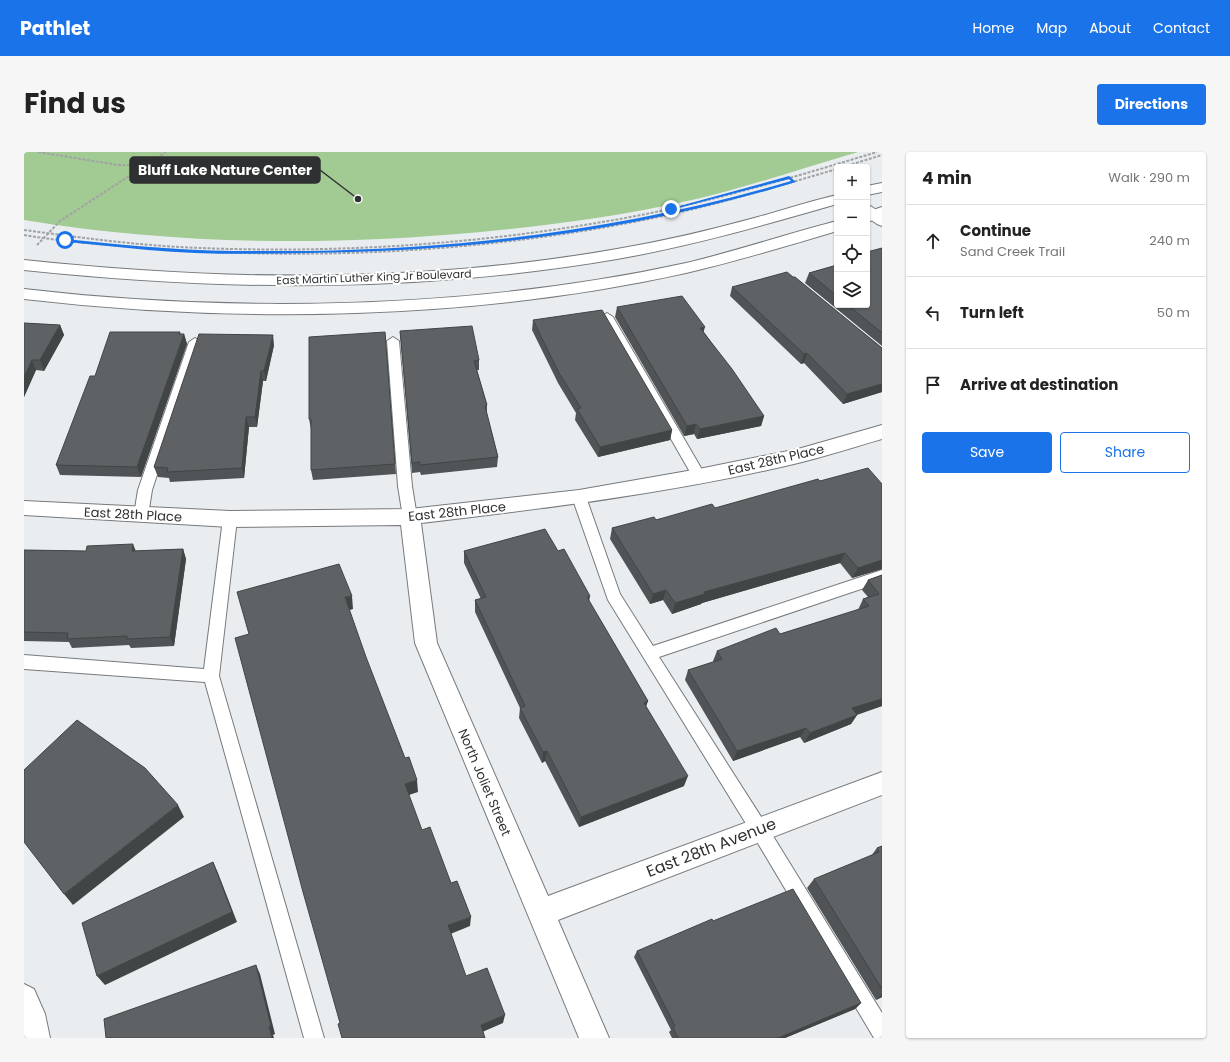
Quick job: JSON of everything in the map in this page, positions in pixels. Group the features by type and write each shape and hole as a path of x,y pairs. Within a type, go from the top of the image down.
{"main road":[{"path":"870,190 882,187"},
{"name":"East Martin Luther King Jr Boulevard","path":"24,265 80,272 186,279 288,282 407,278 477,273 616,254 681,241 763,221 834,200"},
{"name":"East Martin Luther King Jr Boulevard","path":"24,294 65,299 155,305 246,308 375,306 480,299 543,291 666,271 764,248 834,227"},
{"name":"East 28th Place","path":"24,508 230,519 410,517 579,498 700,476 798,456 879,437"},
{"name":"North Joliet Street","path":"410,517 426,643 594,1038"},
{"name":"East 28th Avenue","path":"540,913 882,783"},
{"path":"24,999 30,1014 35,1038"}],"lane":[{"path":"607,317 700,476"},
{"path":"393,341 405,486 410,517"},
{"path":"141,515 145,490 195,342"},
{"path":"579,498 613,596 759,829 882,1032"},
{"path":"230,519 211,676 314,1038"},
{"path":"648,654 882,576"},
{"path":"24,662 211,676"}],"path":[{"path":"38,152 118,165 143,166"},
{"path":"42,238 60,221 166,152"},
{"path":"835,164 877,152"},
{"path":"853,164 882,155"},
{"path":"24,230 46,234 137,243 219,248 296,249 411,245 517,235 616,220 708,200 834,164"},
{"path":"24,235 164,250 236,253 377,251 451,246 575,232 651,218 754,194 834,169"},
{"path":"789,178 794,181"}],"green space":[{"path":"24,152 858,152 724,192 664,206 603,217 481,232 424,237 367,240 252,241 138,234 24,220"}],"building":[{"path":"882,248 882,333 852,308 870,308 870,251"},
{"path":"834,266 834,294 809,273"},
{"path":"787,272 882,348 882,384 847,394 807,353 804,354 732,287"},
{"path":"682,296 705,327 700,328 732,369 764,416 700,429 696,424 687,426 617,307"},
{"path":"602,310 672,430 600,447 577,409 581,408 559,373 533,320"},
{"path":"24,323 60,325 40,360 32,360 24,377"},
{"path":"472,326 479,360 474,361 487,405 485,406 498,457 420,465 420,462 412,463 400,331"},
{"path":"110,332 180,332 179,334 184,334 137,467 56,465 90,376 95,376"},
{"path":"385,332 395,464 311,470 311,419 309,419 309,337"},
{"path":"199,334 273,335 264,371 261,371 255,417 246,417 242,468 167,472 168,468 154,467"},
{"path":"868,468 882,484 882,560 858,568 845,553 704,592 705,594 675,603 666,590 653,594 612,528 654,517 656,520 712,504 715,508 818,479 820,481"},
{"path":"545,529 558,551 564,549 590,596 587,597 648,701 644,703 688,776 581,817 547,751 543,752 520,708 525,706 475,600 486,597 464,551"},
{"path":"133,544 132,551 183,549 170,637 127,639 127,636 67,639 68,633 24,632 24,550 86,551 87,546"},
{"path":"339,564 352,596 345,597 366,657 405,758 409,757 417,780 405,784 422,830 430,827 451,883 457,881 471,917 448,925 466,976 487,968 505,1015 481,1025 485,1038 342,1038 338,1024 340,1023 303,892 235,638 249,634 237,592"},
{"path":"882,575 882,699 852,708 857,715 810,733 806,728 737,751 688,670 722,659 717,651 776,628 780,634 869,606 863,599 879,594 868,580"},
{"path":"77,720 145,768 178,805 64,894 24,842 24,770"},
{"path":"882,846 882,989 814,879 879,852 877,848"},
{"path":"213,862 232,912 97,976 82,923"},
{"path":"793,889 861,1003 778,1038 678,1038 673,1027 675,1026 637,951 712,919 713,921"},
{"path":"256,965 271,1026 269,1027 272,1038 106,1038 104,1019"}],"place":[{"name":"Bluff Lake Nature Center","path":"358,199"}],"route":[{"path":"65,240 164,250 236,253 377,251 451,246 506,241 583,231 651,218 712,204 754,194 794,181 789,178 671,209"}]}
